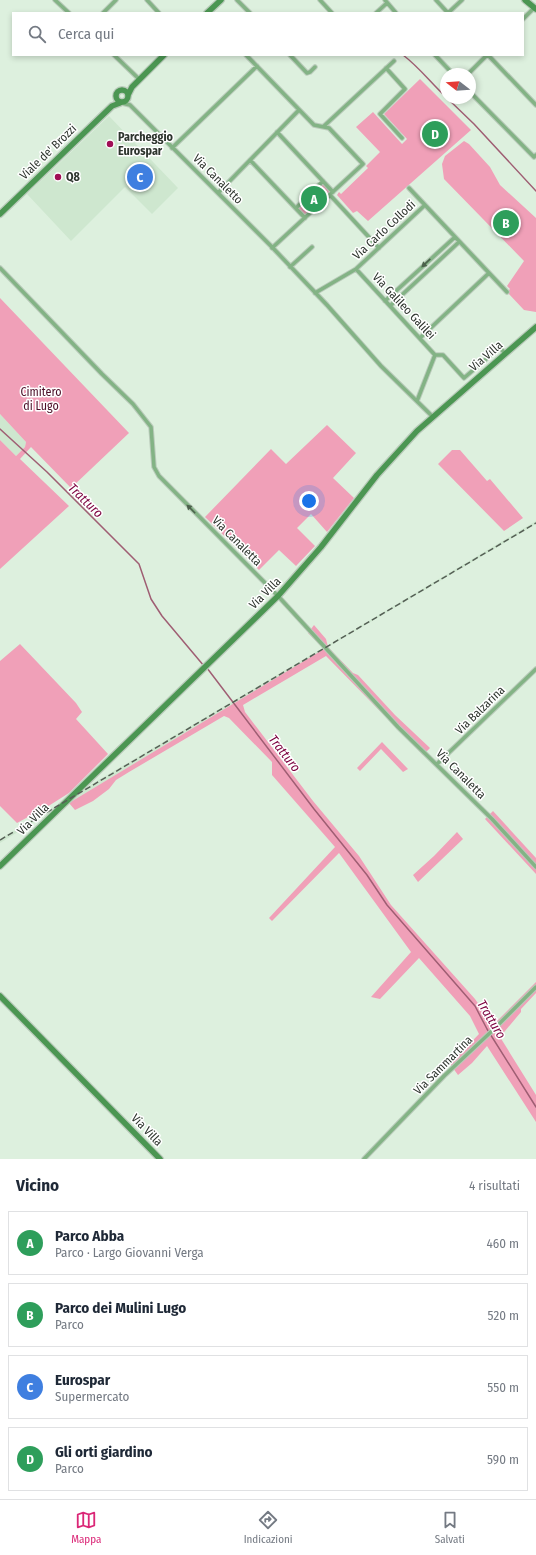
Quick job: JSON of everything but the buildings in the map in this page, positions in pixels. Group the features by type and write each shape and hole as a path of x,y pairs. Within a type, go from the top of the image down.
{"street":[{"path":"55,0 68,12"},
{"path":"104,12 116,0"},
{"path":"147,0 158,12"},
{"path":"208,12 221,0"},
{"path":"237,0 249,12"},
{"path":"320,0 331,12"},
{"path":"436,0 447,12"},
{"path":"449,12 462,0"},
{"path":"524,18 535,8 525,0"},
{"path":"377,12 386,1 395,12"},
{"path":"115,56 139,79"},
{"name":"Viale de' Brozzi","path":"112,106 126,101 132,86 163,56"},
{"path":"247,56 314,125 329,128 364,164 272,248"},
{"path":"291,56 307,73 316,67"},
{"path":"436,56 447,68"},
{"path":"474,68 487,56"},
{"path":"489,56 536,105"},
{"path":"324,126 394,60"},
{"path":"172,148 257,66"},
{"path":"386,68 405,89 380,114 402,138"},
{"name":"Viale de' Brozzi","path":"0,214 112,106 117,93 132,86"},
{"path":"116,97 121,103 130,105 126,92 122,90"},
{"path":"476,98 535,156"},
{"name":"Via Canaletto","path":"130,105 272,248 381,366 432,416"},
{"path":"218,193 299,110"},
{"path":"277,132 323,181 379,248"},
{"path":"250,160 305,218"},
{"path":"296,208 323,181"},
{"path":"409,188 507,292"},
{"name":"Via Carlo Collodi","path":"356,269 425,205"},
{"path":"385,301 455,237"},
{"path":"390,306 459,242"},
{"path":"290,267 312,247"},
{"name":"Via Canaletta","path":"0,268 133,404 151,427 154,467 159,476 278,596 398,727 492,819 536,867"},
{"name":"Via Galileo Galilei","path":"314,292 356,269 435,355 416,401"},
{"path":"420,338 489,273"},
{"name":"Via Villa","path":"0,866 278,596 321,547 377,475 417,431 432,416 536,327"},
{"path":"435,355 443,355 464,378 500,347 505,354"},
{"name":"Via Balzarina","path":"437,764 536,669"},
{"name":"Via Sammartina","path":"364,1159 444,1076 536,987"},
{"name":"Via Villa","path":"0,996 160,1159"}],"shaded area":[{"path":"109,116 178,188 152,214 125,187 71,241 27,194"},
{"path":"0,414 26,442 25,447 16,456 0,440"},
{"path":"536,521 536,524 328,647 327,646"},
{"path":"323,648 325,649 316,655 69,803 85,788"},
{"path":"60,803 54,810 0,843 0,839"}],"green space":[{"path":"420,79 440,99 440,104 445,104 471,130 368,221 357,211 353,213 337,195 339,192 341,194 368,168 366,166 380,152 356,127 373,112 402,144 407,139 384,114"},
{"path":"464,141 469,144 490,167 500,185 536,218 536,312 524,310 507,292 510,289 507,286 524,261 444,179 442,164 445,156"},
{"path":"323,183 331,191 305,215 297,208"},
{"name":"Cimitero di Lugo","path":"0,298 129,433 71,488 31,447 20,459 69,506 0,569 0,440 16,456 25,447 26,442 0,414"},
{"path":"327,425 356,453 333,478 354,498 327,532 311,514 297,528 315,546 296,566 279,550 259,570 205,517 271,449 286,464"},
{"path":"452,450 460,450 487,481 490,479 523,518 504,531 438,464"},
{"path":"314,625 326,639 328,647 353,673 358,675 395,715 430,748 423,755 326,656 243,705 245,712 313,801 359,856 391,905 475,999 484,1012 489,1025 492,1026 536,982 536,993 521,1009 521,1012 500,1037 536,1095 536,1122 487,1046 472,1063 458,1075 450,1064 479,1034 470,1016 419,958 380,999 371,997 411,952 339,853 272,921 269,918 335,847 272,775 272,762 229,718 224,716 129,772 116,780 109,789 93,801 75,810 69,803 324,649 308,633"},
{"path":"20,644 76,703 82,712 76,719 108,754 69,793 17,823 0,806 0,661"},
{"path":"382,742 408,769 403,772 381,749 360,771 357,768"},
{"path":"493,811 536,858 536,874 485,819"},
{"path":"457,832 463,839 418,882 413,875"}],"waterway":[{"path":"404,56 440,91"},
{"path":"453,104 474,124 536,191"},
{"name":"Tratturo","path":"0,429 47,472 139,564 151,599 162,616 204,666"},
{"name":"Tratturo","path":"207,668 314,809 367,875 387,905 475,1006 487,1029 536,1107"}],"railway":[{"path":"0,840 536,523"}],"place":[{"name":"Gli orti giardino","path":"435,134"},
{"name":"Parcheggio Eurospar","path":"110,144"},
{"name":"Q8","path":"58,177"},
{"name":"Eurospar","path":"140,177"},
{"name":"Parco Abba","path":"314,199"},
{"name":"Parco dei Mulini Lugo","path":"506,223"}]}
